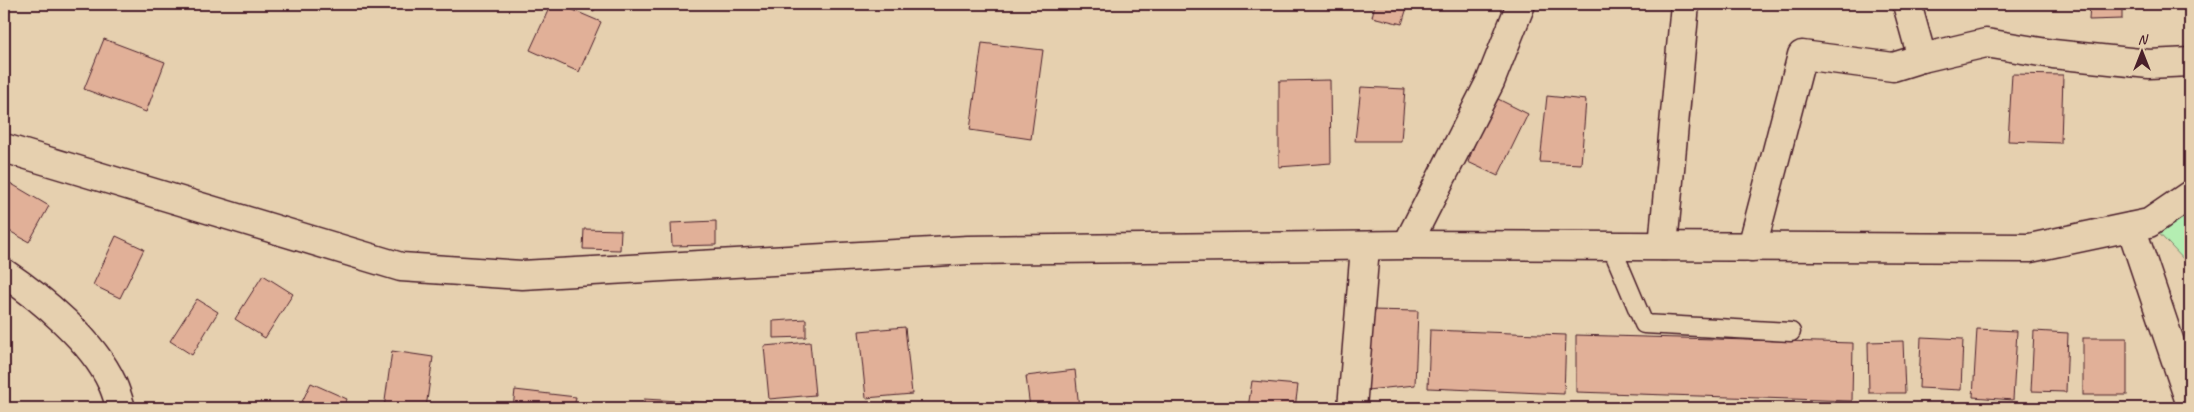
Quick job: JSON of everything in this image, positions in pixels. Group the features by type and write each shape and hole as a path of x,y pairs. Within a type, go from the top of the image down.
{"street":[{"path":"1407,245 1490,82 1521,4"},
{"path":"1663,246 1685,4"},
{"path":"1907,4 1922,58"},
{"path":"1752,246 1802,55 1893,67 1986,43 2054,54 2149,64 2190,62"},
{"path":"4,148 401,267 522,275 968,250 1407,245 2030,248 2149,223 2190,196"},
{"path":"2131,227 2190,402"},
{"path":"1352,408 1365,246"},
{"path":"4,273 33,292 83,341 112,382 121,408"}],"lane":[{"path":"1611,246 1644,324 1791,332"}],"green space":[{"path":"2190,195 2190,266 2149,223"}],"building":[{"path":"551,4 559,4 601,22 579,72 530,50"},
{"path":"579,4 597,4 594,11"},
{"path":"1375,4 1408,4 1402,24 1372,17"},
{"path":"1748,4 1774,4 1773,8"},
{"path":"2090,4 2122,4 2122,19 2089,20"},
{"path":"104,39 165,62 146,112 84,89"},
{"path":"982,43 1043,50 1031,139 970,130"},
{"path":"2012,74 2063,75 2061,143 2008,141"},
{"path":"1330,80 1331,163 1279,167 1279,81"},
{"path":"1361,87 1405,89 1401,141 1355,141"},
{"path":"1547,96 1586,100 1581,164 1540,162"},
{"path":"1498,99 1528,114 1498,176 1468,162 1480,130"},
{"path":"10,183 49,206 29,242 4,228 4,194"},
{"path":"716,221 716,245 672,246 671,223"},
{"path":"584,229 621,230 620,250 583,249"},
{"path":"116,236 144,249 120,298 93,285"},
{"path":"263,275 293,294 265,338 235,319"},
{"path":"197,299 218,312 192,355 170,341"},
{"path":"1370,310 1418,311 1415,385 1367,390"},
{"path":"806,319 806,337 773,338 773,321"},
{"path":"905,327 912,394 866,398 859,331"},
{"path":"1977,329 2017,331 2013,400 1973,397"},
{"path":"1430,330 1566,335 1564,394 1428,388"},
{"path":"2034,331 2068,333 2066,392 2031,391"},
{"path":"1576,335 1853,343 1852,401 1576,392"},
{"path":"1921,337 1963,339 1961,390 1919,388"},
{"path":"2083,338 2127,338 2127,395 2083,395"},
{"path":"1903,341 1905,393 1869,393 1868,342"},
{"path":"810,342 815,395 769,399 764,346"},
{"path":"392,351 433,357 426,408 384,408"},
{"path":"1075,370 1079,408 1030,408 1026,376"},
{"path":"1252,381 1298,385 1295,408 1248,408"},
{"path":"311,383 347,399 343,408 299,408"},
{"path":"515,390 576,397 574,408 513,408"},
{"path":"644,399 712,403 712,408 644,408"}]}
